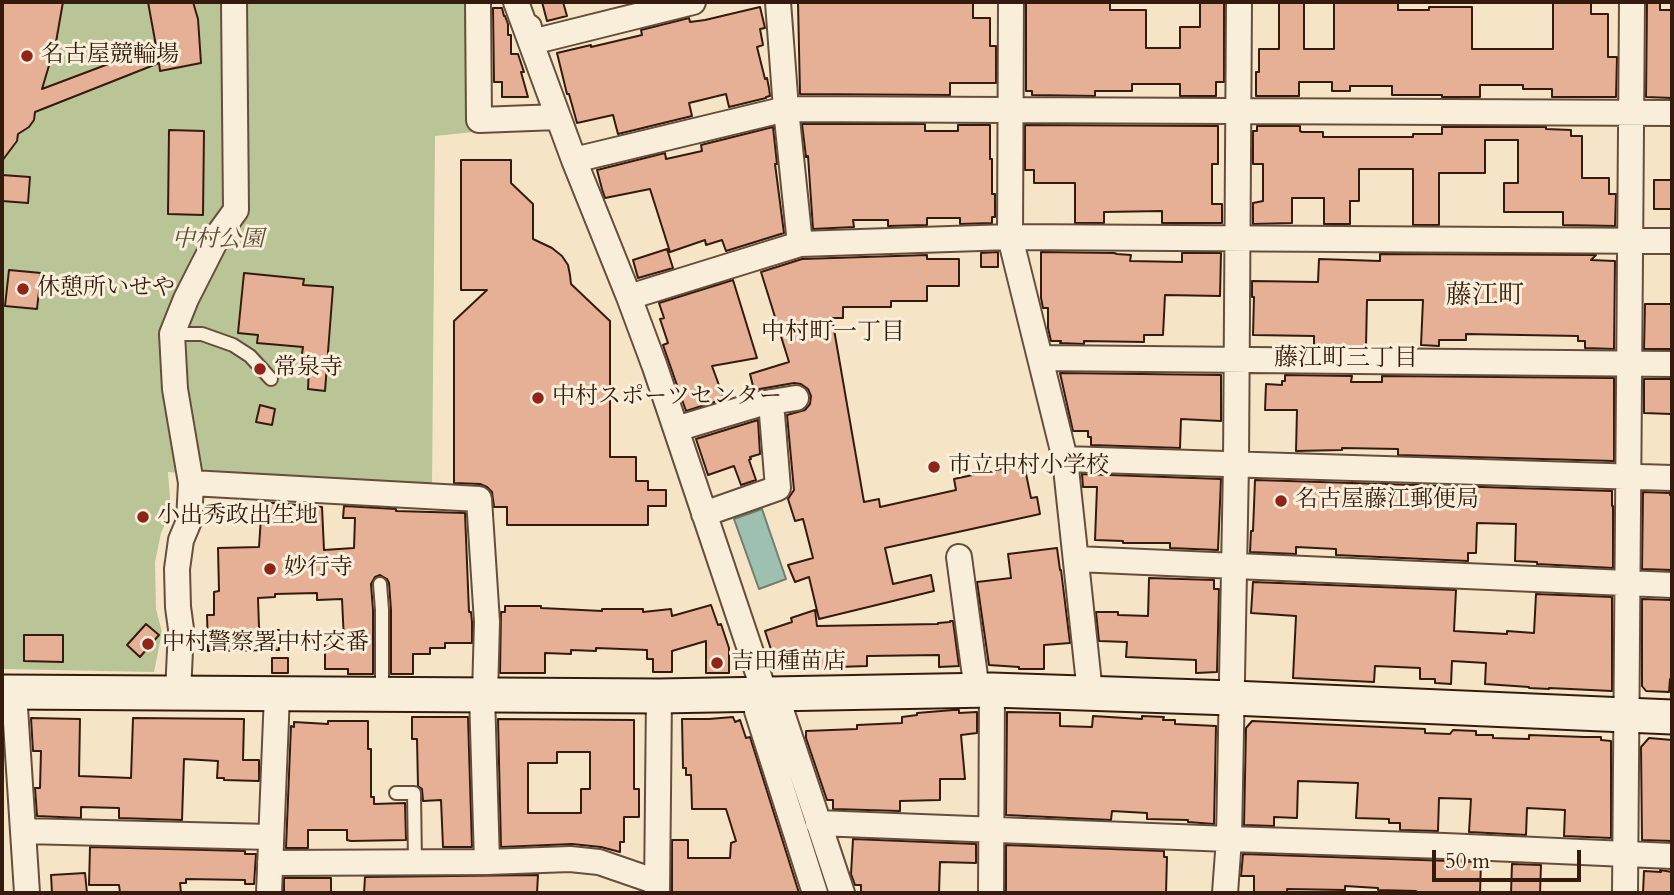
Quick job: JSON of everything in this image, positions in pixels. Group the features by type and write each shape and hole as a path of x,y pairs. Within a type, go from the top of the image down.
{"street":[{"path":"178,693 181,629 177,569 181,540 189,521 191,483 175,389 172,334 186,299 220,232 236,210 234,2"},
{"path":"478,2 479,120 558,117"},
{"path":"516,2 574,160 629,297 765,694 781,710 842,893"},
{"path":"523,2 532,42"},
{"path":"532,42 693,2"},
{"path":"778,2 800,244"},
{"path":"1011,2 1010,237 1065,459 1090,693"},
{"path":"1225,893 1229,839 1236,464 1239,2"},
{"path":"1625,893 1632,2"},
{"path":"574,160 786,109 1672,113"},
{"path":"629,297 800,244 1010,237 1672,241"},
{"path":"1040,358 1672,364"},
{"path":"676,429 760,404 796,398"},
{"path":"704,514 778,488 771,402"},
{"path":"1065,459 1672,478"},
{"path":"191,483 479,499 487,622 484,695 487,863"},
{"path":"959,557 984,690 991,829 991,893"},
{"path":"1076,559 1672,585"},
{"path":"27,893 8,692 659,696 984,690 1672,717"},
{"path":"269,893 277,694"},
{"path":"765,694 757,711 815,893"},
{"path":"270,863 487,863 570,859 598,862 657,888 659,696"},
{"path":"818,822 1672,856"},
{"path":"23,831 271,837"}],"lane":[{"path":"172,334 202,334 233,345 250,356 271,379"},
{"path":"380,584 382,695"},
{"path":"396,793 414,793 415,863"}],"green space":[{"name":"中村公園","path":"2,2 473,2 473,132 435,136 432,488 344,487 168,472 168,517 161,533 155,562 156,609 162,632 154,672 2,669"}],"shaded area":[{"path":"762,509 786,579 759,589 734,519"}],"building":[{"path":"2,2 63,2 56,42 42,89 156,46 148,2 193,2 198,19 201,63 160,71 159,63 35,112 34,120 18,134 17,141 2,161"},
{"path":"542,2 563,2 567,16 547,21"},
{"path":"798,2 973,2 973,18 990,18 990,46 996,46 996,83 950,83 950,95 800,94"},
{"path":"1026,2 1110,2 1110,10 1146,10 1146,48 1180,48 1180,27 1200,27 1200,2 1224,2 1224,82 1216,82 1216,96 1180,96 1180,84 1132,84 1132,91 1095,91 1095,96 1032,95 1032,91 1026,91"},
{"path":"1279,2 1304,2 1304,49 1334,49 1334,2 1398,2 1398,10 1472,7 1472,49 1553,49 1553,2 1591,2 1591,14 1608,14 1608,57 1617,57 1616,97 1552,97 1552,89 1523,89 1523,85 1480,85 1480,97 1392,95 1392,86 1350,86 1350,91 1332,91 1332,82 1299,82 1299,96 1256,96 1259,49 1279,49"},
{"path":"1647,2 1660,2 1660,10 1672,10 1672,98 1646,97"},
{"path":"760,7 765,28 760,29 763,45 757,47 770,96 729,107 726,94 689,103 692,116 618,134 613,115 577,123 557,53 642,35 641,30 689,18 690,22 705,20"},
{"path":"493,8 502,8 508,24 508,35 511,35 511,54 518,54 528,97 502,97 502,82 494,82"},
{"path":"802,124 925,124 925,131 958,131 958,125 990,125 992,194 995,194 995,217 992,217 992,223 960,224 960,218 927,218 927,225 888,226 888,220 853,220 854,227 813,229 808,156 806,157"},
{"path":"1025,125 1218,126 1218,164 1212,164 1212,204 1222,204 1222,223 1162,223 1162,211 1104,212 1104,223 1075,223 1075,183 1034,183 1034,170 1025,170"},
{"path":"1257,126 1300,126 1302,132 1323,132 1323,137 1413,137 1413,134 1442,134 1442,127 1546,127 1571,130 1571,136 1582,136 1582,178 1609,178 1609,194 1616,194 1615,226 1563,225 1563,212 1504,212 1504,183 1518,183 1518,140 1485,140 1485,173 1439,173 1439,225 1413,225 1413,169 1359,169 1359,201 1350,201 1350,224 1324,224 1324,198 1292,198 1292,223 1253,224 1253,203 1263,201 1263,164 1253,164 1253,131 1257,131"},
{"path":"773,127 784,233 726,251 722,240 706,245 705,240 670,252 650,189 605,198 597,170 665,153 666,159 702,151 701,145"},
{"path":"169,130 204,131 203,215 168,214"},
{"path":"461,160 511,160 511,183 533,204 533,239 562,256 568,265 571,284 610,321 610,457 636,457 636,481 648,481 648,490 666,490 666,506 648,506 648,525 507,525 507,507 494,507 492,492 487,487 480,484 454,483 454,321 487,290 461,290"},
{"path":"2,175 30,177 28,203 2,201"},
{"path":"1654,180 1672,180 1672,209 1654,209"},
{"path":"667,249 673,268 638,278 633,260"},
{"path":"998,252 998,267 981,267 981,253"},
{"path":"1041,252 1114,253 1131,255 1130,261 1182,262 1182,253 1221,253 1220,296 1165,295 1163,335 1144,335 1144,342 1084,341 1084,344 1051,341 1048,308 1043,308 1041,298"},
{"path":"1380,254 1596,255 1591,260 1615,261 1614,349 1585,348 1585,341 1578,341 1578,336 1466,334 1466,340 1439,340 1439,346 1421,345 1423,300 1367,300 1366,346 1314,346 1314,336 1253,335 1252,281 1318,282 1319,259 1380,261"},
{"path":"927,255 927,259 959,259 959,286 927,286 927,301 891,301 891,307 843,307 843,318 832,318 864,502 879,499 880,507 956,490 954,479 1024,464 1031,498 1037,497 1040,514 885,548 893,584 931,575 934,591 819,619 809,577 795,582 788,565 813,558 803,519 795,521 788,499 794,490 787,415 805,410 810,404 811,396 808,389 794,383 754,390 750,374 789,362 761,272 802,259"},
{"name":"休憩所いせや","path":"9,270 41,273 37,309 5,306"},
{"path":"244,273 304,279 303,285 333,287 325,391 308,389 309,368 300,367 303,347 257,343 258,335 238,333"},
{"path":"733,280 757,358 712,366 724,399 686,411 663,345 668,343 660,319 664,318 659,303"},
{"path":"1645,304 1672,304 1672,349 1644,349"},
{"path":"1060,373 1221,375 1221,421 1181,419 1180,448 1091,445 1088,431 1073,431"},
{"path":"1285,375 1352,376 1351,382 1382,382 1382,376 1614,378 1614,461 1398,455 1398,449 1296,451 1297,410 1265,410 1266,384 1282,385"},
{"path":"1644,379 1672,379 1671,414 1644,413"},
{"path":"260,405 275,409 272,425 256,422"},
{"path":"758,420 760,454 750,457 749,460 756,480 741,485 734,466 708,475 696,439"},
{"path":"1082,474 1221,479 1218,550 1170,548 1170,543 1095,540 1097,487 1083,487"},
{"path":"1255,480 1612,491 1613,568 1515,561 1516,524 1477,523 1476,553 1468,553 1468,561 1336,555 1336,549 1296,547 1296,554 1250,552"},
{"path":"1643,492 1672,495 1672,570 1642,569"},
{"path":"262,502 322,507 324,550 354,548 355,518 343,518 344,506 465,513 472,643 445,643 445,648 430,648 430,654 413,654 413,674 391,674 389,583 380,575 375,577 371,584 373,674 348,674 348,669 325,669 325,641 344,641 342,599 317,600 317,593 275,594 275,597 258,598 260,630 279,630 279,650 208,651 207,615 214,615 214,592 219,591 218,548 259,547"},
{"path":"1057,548 1070,643 1044,645 1044,669 989,665 977,582 1011,578 1008,554"},
{"path":"1149,578 1214,580 1214,589 1219,589 1217,672 1196,673 1196,660 1126,657 1127,642 1099,641 1096,612 1148,616"},
{"path":"1253,582 1456,590 1454,631 1507,634 1507,631 1534,633 1536,594 1612,597 1612,691 1485,684 1486,663 1452,661 1451,684 1435,683 1435,679 1420,679 1420,668 1375,666 1374,682 1293,678 1296,616 1251,613"},
{"path":"1642,599 1672,600 1672,679 1669,692 1646,691 1642,686"},
{"path":"711,605 729,648 729,673 706,673 706,641 672,651 672,672 653,672 653,659 647,659 647,650 596,648 596,651 571,650 571,654 545,653 545,673 500,673 501,612 505,612 505,606 602,611 643,609 643,612 671,609 672,616"},
{"path":"815,610 817,626 938,624 953,621 959,666 939,667 939,655 867,656 867,666 801,670 800,666 789,670 789,667 781,670 777,668 765,631 792,622 791,618"},
{"path":"146,624 159,635 140,657 127,645"},
{"path":"24,635 63,635 63,662 24,661"},
{"path":"272,658 288,658 288,673 272,673"},
{"path":"959,710 959,713 977,712 977,733 961,735 965,779 940,779 940,800 900,801 900,811 833,809 833,800 827,800 806,731 857,729 857,725 902,723 902,717 917,713"},
{"path":"1007,712 1060,713 1060,726 1092,727 1093,716 1142,719 1142,716 1164,717 1163,720 1175,720 1175,724 1216,726 1214,824 1147,819 1147,813 1112,811 1111,820 1006,815"},
{"path":"412,717 468,717 472,847 443,847 441,800 423,801 422,789 418,786 417,739 412,739"},
{"path":"733,717 735,722 740,720 746,738 750,737 799,893 672,893 672,840 688,840 688,858 730,858 731,843 736,841 726,809 692,809 691,775 686,775 686,768 683,768 682,719"},
{"path":"31,718 80,719 79,776 131,778 133,718 244,719 243,760 259,760 259,781 217,778 218,761 184,759 182,820 119,818 119,808 81,807 81,818 37,816 35,788 40,788 41,751 33,751"},
{"path":"498,719 634,720 634,789 639,789 639,817 624,817 624,842 620,842 620,852 572,844 501,847","holes":["557,752 590,752 590,789 581,789 581,813 528,813 528,763 557,763"]},
{"path":"328,721 368,721 371,797 374,797 374,804 405,803 406,840 351,841 347,840 347,830 308,830 308,848 286,848 291,726 294,727 294,722 328,724"},
{"path":"1252,721 1425,729 1425,733 1476,731 1476,735 1493,735 1493,738 1529,739 1529,735 1601,737 1601,740 1611,741 1611,838 1564,836 1565,810 1527,808 1526,835 1469,832 1471,799 1439,798 1438,831 1400,830 1400,823 1389,823 1389,819 1356,818 1358,783 1298,781 1297,818 1274,817 1274,826 1244,825 1246,728"},
{"path":"1649,738 1672,740 1672,841 1642,840 1641,747"},
{"path":"853,839 976,844 976,863 940,862 939,893 861,893 861,885 855,885 851,874"},
{"path":"1006,845 1164,851 1164,857 1167,857 1166,893 1006,893"},
{"path":"90,847 245,851 245,854 256,854 254,884 245,884 245,880 186,879 186,883 180,883 181,893 120,893 119,885 89,885"},
{"path":"1243,854 1481,862 1480,893 1416,893 1345,886 1345,890 1287,889 1287,893 1254,893 1254,876 1241,876"},
{"path":"1512,864 1541,865 1540,893 1511,893"},
{"path":"1660,870 1672,872 1672,893 1643,893 1644,871 1661,872"},
{"path":"85,873 87,893 52,893 51,875"},
{"path":"538,875 537,893 364,893 365,877"},
{"path":"284,878 331,878 331,893 284,893"}],"place":[{"name":"名古屋競輪場","path":"27,56"},
{"name":"休憩所いせや","path":"23,289"},
{"name":"常泉寺","path":"260,369"},
{"name":"中村スポーツセンター","path":"538,398"},
{"name":"市立中村小学校","path":"934,467"},
{"name":"名古屋藤江郵便局","path":"1281,501"},
{"name":"小出秀政出生地","path":"143,517"},
{"name":"妙行寺","path":"270,569"},
{"name":"中村警察署中村交番","path":"148,644"},
{"name":"吉田種苗店","path":"717,663"}],"district":[{"name":"藤江町","path":"1485,297"},
{"name":"中村町一丁目","path":"833,333"},
{"name":"藤江町三丁目","path":"1346,359"}]}
